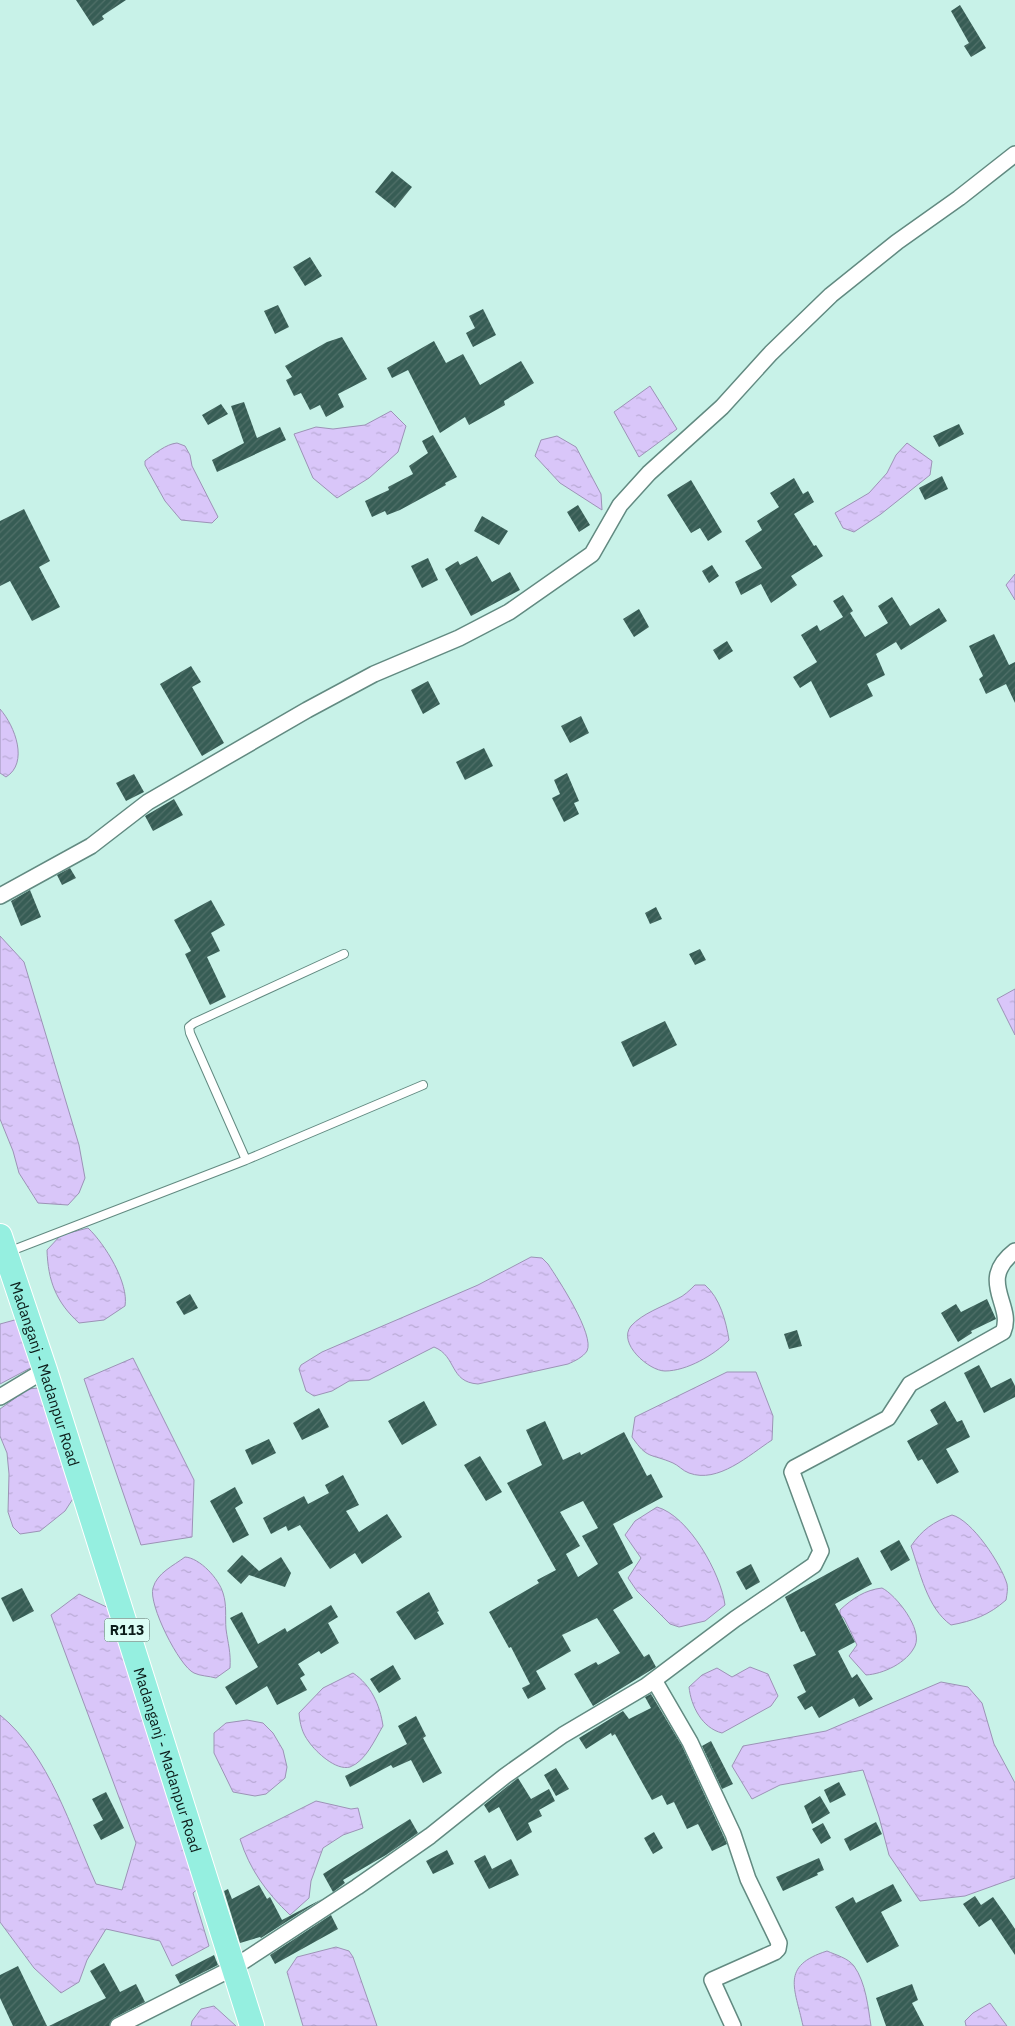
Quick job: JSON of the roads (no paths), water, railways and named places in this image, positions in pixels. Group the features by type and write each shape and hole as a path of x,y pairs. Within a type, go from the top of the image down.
{"main road":[{"name":"Madanganj - Madanpur Road","path":"3,1244 45,1370 252,2026"}],"street":[{"path":"0,896 91,846 148,802 307,710 374,674 459,638 509,612 592,554 620,505 649,473 722,407 771,353 831,295 897,242 959,198 1015,154"},
{"path":"118,2026 233,1968 358,1887 422,1841 505,1776 564,1735 654,1680 735,1619 814,1565 821,1552 792,1472 794,1468 888,1418 910,1384 1002,1332 1010,1325 1011,1316 999,1275 1001,1265 1015,1252"},
{"path":"0,1397 45,1370"},
{"path":"654,1680 690,1742 733,1834 748,1879 779,1943 775,1952 712,1980 733,2026"}],"lane":[{"path":"246,1160 189,1028 194,1023 344,954"},
{"path":"3,1244 246,1160 423,1084"}],"water":[{"path":"650,386 677,429 639,457 614,412"},
{"path":"391,411 406,426 398,452 369,478 337,498 313,478 294,434 316,427 333,429 365,425"},
{"path":"557,436 576,447 601,494 602,510 560,483 535,456 541,440"},
{"path":"177,443 185,446 190,455 192,466 218,517 212,523 181,520 165,501 145,465 145,461 156,452"},
{"path":"907,443 932,461 930,475 881,514 854,532 843,528 835,513 869,493 887,473 896,455"},
{"path":"1015,574 1015,600 1006,585"},
{"path":"0,709 6,716 15,734 18,754 17,763 13,771 6,777 0,773"},
{"path":"0,936 24,962 79,1145 85,1178 79,1193 68,1205 38,1203 19,1173 13,1151 0,1119"},
{"path":"1015,989 1015,1035 997,999"},
{"path":"88,1228 102,1244 120,1275 125,1306 104,1320 79,1323 64,1307 55,1290 49,1272 47,1250 61,1235"},
{"path":"531,1257 542,1258 548,1264 581,1320 588,1343 587,1351 579,1359 568,1364 478,1384 462,1379 447,1356 434,1347 369,1380 349,1381 332,1391 314,1396 306,1391 299,1369 301,1365 322,1352 478,1285"},
{"path":"695,1285 705,1285 715,1296 724,1318 729,1340 716,1351 691,1365 673,1370 658,1370 644,1361 631,1348 628,1333 631,1326 647,1314 682,1296"},
{"path":"22,1318 36,1365 0,1384 0,1324"},
{"path":"133,1358 194,1480 192,1537 141,1545 84,1379"},
{"path":"727,1372 756,1372 773,1416 772,1440 733,1466 711,1475 689,1473 673,1463 646,1453 637,1444 632,1437 635,1417"},
{"path":"38,1388 44,1392 76,1494 65,1511 40,1531 20,1534 13,1527 8,1512 9,1474 7,1453 0,1436 0,1409 28,1389"},
{"path":"657,1507 681,1522 692,1534 702,1548 717,1578 725,1605 705,1621 679,1627 670,1624 637,1591 628,1578 641,1558 625,1535 635,1521"},
{"path":"952,1515 968,1525 985,1544 1004,1575 1007,1588 1006,1600 993,1610 966,1622 951,1625 943,1618 930,1599 911,1546 919,1535 929,1527"},
{"path":"185,1557 197,1561 208,1570 221,1587 224,1597 230,1668 216,1678 196,1674 188,1668 173,1647 155,1607 153,1588 158,1578"},
{"path":"882,1588 907,1613 915,1631 915,1646 906,1658 894,1666 887,1670 866,1675 849,1656 857,1645 844,1618 840,1615 840,1610 860,1595"},
{"path":"79,1594 113,1610 203,1884 193,1893 209,1946 172,1966 160,1941 106,1929 87,1960 79,1982 61,1993 34,1968 0,1922 0,1715 17,1732 45,1771 67,1816 96,1884 122,1890 136,1843 51,1615"},
{"path":"750,1667 768,1674 778,1696 771,1706 722,1733 715,1730 703,1721 695,1709 689,1687 702,1675 717,1668 732,1677"},
{"path":"353,1673 365,1683 374,1696 383,1726 370,1749 361,1760 350,1767 345,1767 327,1760 312,1746 303,1732 299,1713 323,1688"},
{"path":"941,1682 968,1687 982,1703 994,1744 1015,1783 1015,1878 965,1896 920,1901 889,1855 879,1817 863,1770 780,1785 752,1799 732,1766 743,1746 826,1731"},
{"path":"247,1720 263,1723 273,1733 283,1750 287,1767 285,1778 266,1794 255,1796 233,1792 214,1753 214,1733 226,1723"},
{"path":"316,1801 351,1809 358,1808 363,1828 343,1835 323,1848 311,1881 309,1898 290,1915 273,1898 254,1871 240,1839"},
{"path":"336,1947 349,1951 353,1957 377,2026 303,2026 287,1972 297,1957"},
{"path":"827,1951 842,1957 854,1966 866,1995 871,2026 803,2026 794,1980 802,1964 812,1957"},
{"path":"990,2003 1007,2026 966,2026 965,2021 973,2013"},
{"path":"214,2006 236,2026 191,2026 192,2021 201,2009"}]}
